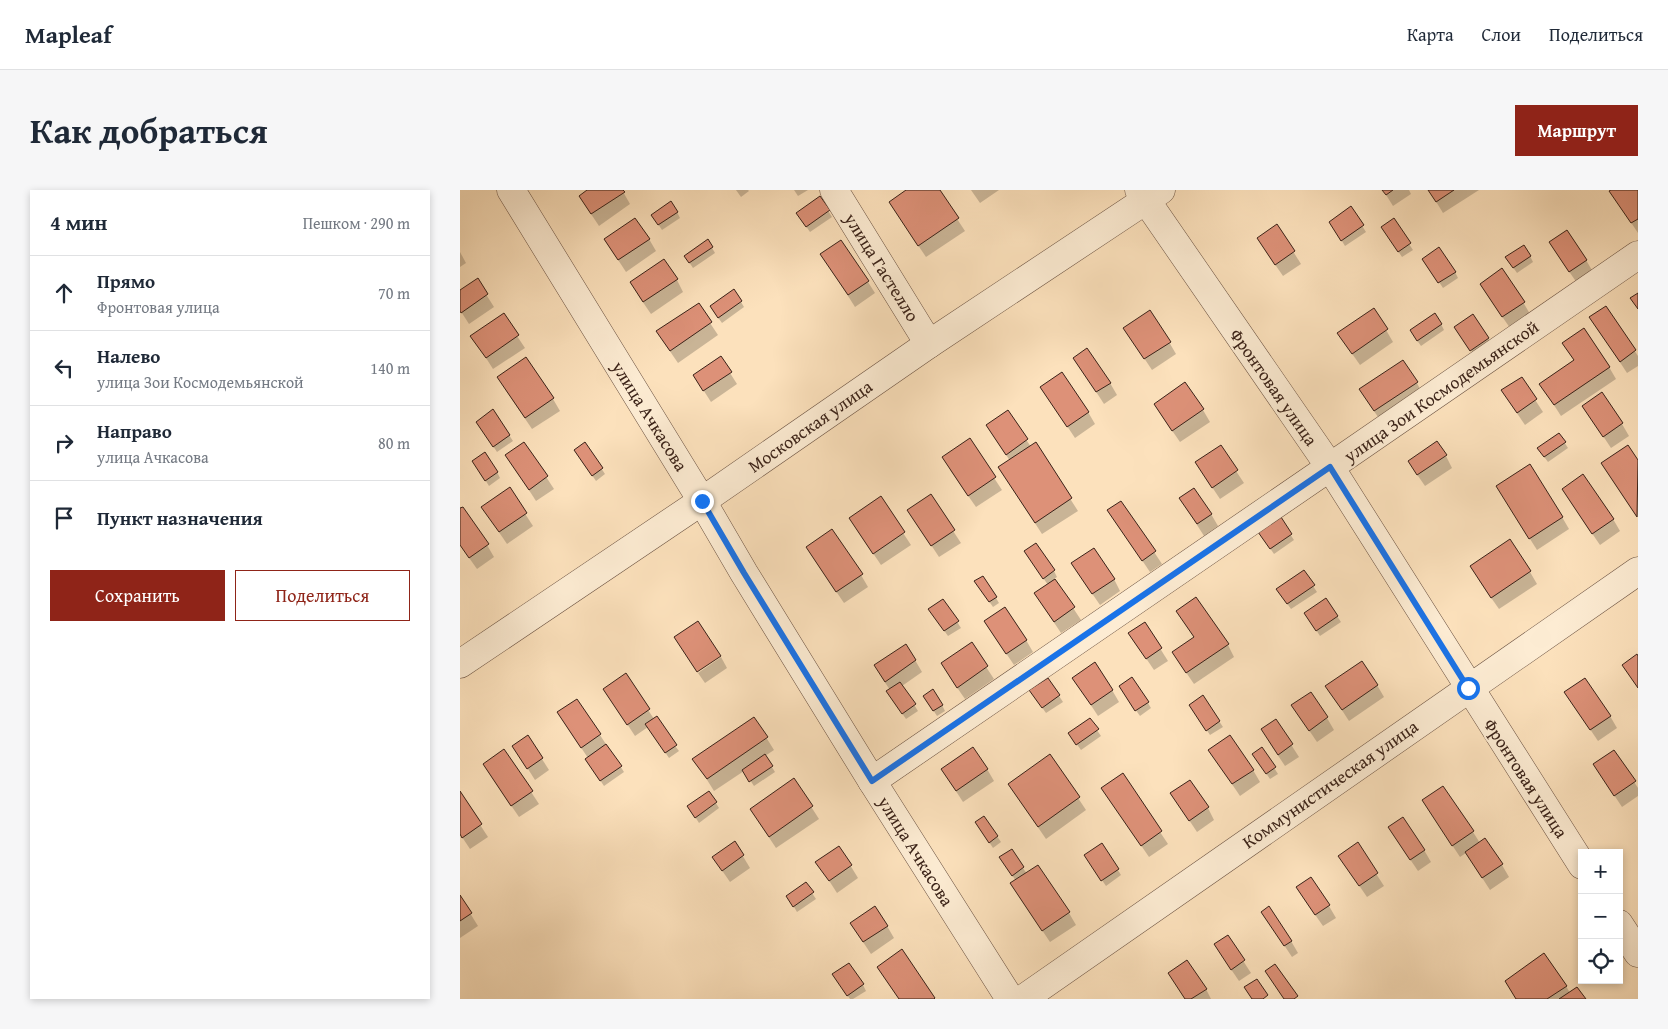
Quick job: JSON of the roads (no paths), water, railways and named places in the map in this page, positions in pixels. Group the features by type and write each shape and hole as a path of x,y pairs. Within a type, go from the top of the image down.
{"street":[{"name":"улица Ачкасова","path":"510,190 872,781 1010,999"},
{"name":"улица Гастелло","path":"834,190 929,344"},
{"name":"Московская улица","path":"460,664 702,501 1148,194"},
{"name":"Фронтовая улица","path":"1148,194 1330,467 1468,688 1578,859"},
{"name":"улица Зои Космодемьянской","path":"872,781 1638,255"},
{"name":"Коммунистическая улица","path":"1023,999 1638,571"},
{"path":"1623,930 1638,953"}]}
